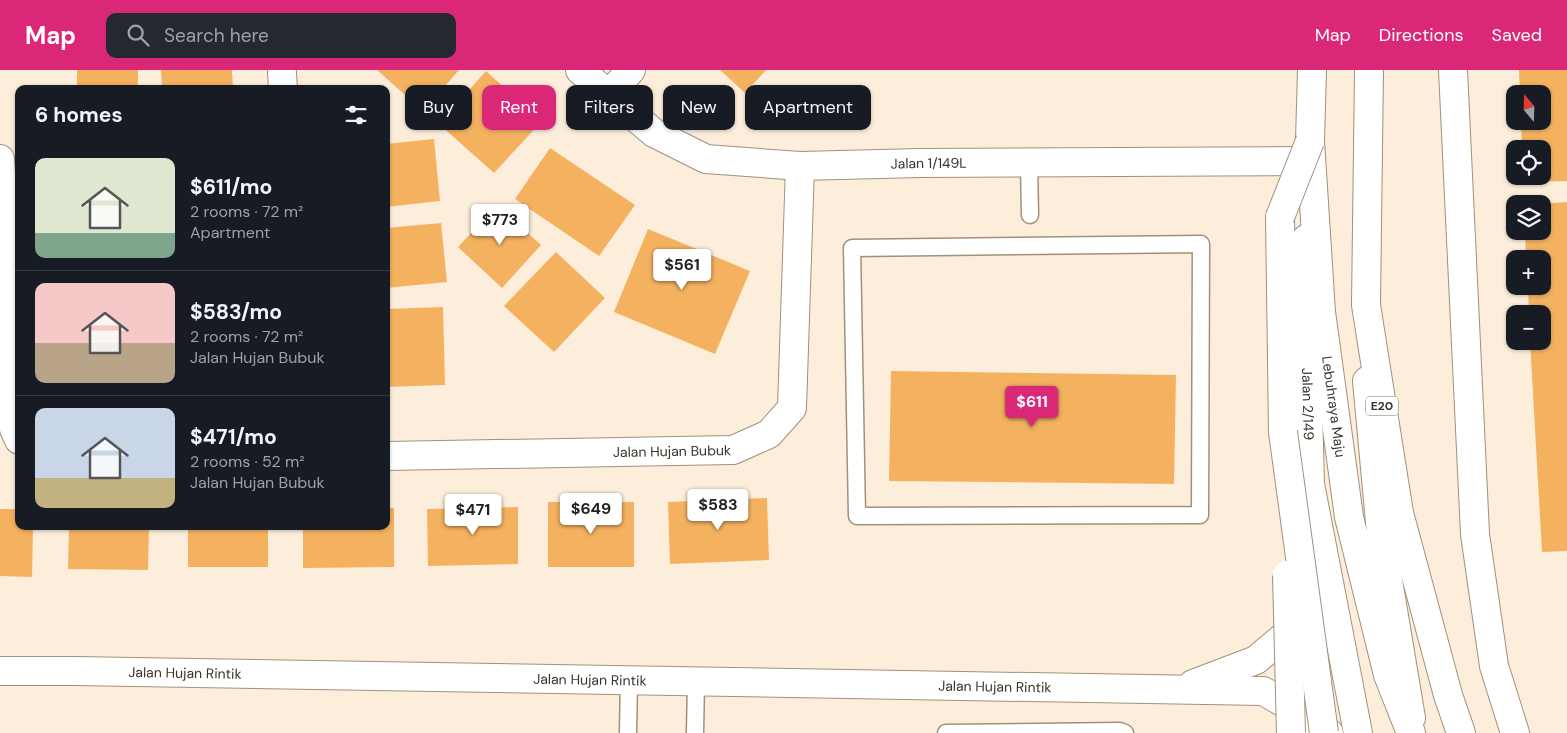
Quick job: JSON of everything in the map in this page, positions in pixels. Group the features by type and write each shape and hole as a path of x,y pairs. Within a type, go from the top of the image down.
{"main road":[{"name":"Jalan 1/149L","path":"580,70 597,85"},
{"path":"617,85 631,70"},
{"name":"Jalan 2/149","path":"1308,70 1309,151 1305,291 1310,484 1358,733"},
{"name":"Lebuhraya Maju","path":"1312,70 1309,151 1321,312 1348,517 1388,675 1412,733"},
{"path":"1368,70 1364,130 1363,237 1367,386 1382,544 1412,733"},
{"name":"E20","path":"1368,70 1366,305 1399,512 1448,695 1461,733"},
{"path":"1453,70 1475,534 1491,649 1514,733"},
{"name":"Jalan 1/149L","path":"650,130 706,159 800,166 1029,163 1309,151"},
{"path":"1291,733 1283,432 1280,217 1309,151"},
{"path":"0,159 15,431"},
{"name":"Jalan Hujan Bubuk","path":"390,456 733,450 769,434 792,408 800,166"},
{"path":"1283,432 1324,733"},
{"path":"0,448 15,448"},
{"name":"Jalan Hujan Rintik","path":"1180,689 1256,660 1294,628 1327,579"},
{"name":"Jalan Hujan Rintik","path":"0,671 1263,691 1302,713 1329,733"}],"lane":[{"path":"1029,163 1030,215"},
{"path":"1201,244 1200,515 857,516 852,248 1201,244"},
{"path":"628,733 629,680"},
{"path":"695,733 696,681"},
{"path":"946,733 1125,733"}],"building":[{"path":"77,70 138,70 138,85 77,85"},
{"path":"161,70 232,70 233,85 162,85"},
{"path":"377,70 459,70 446,85 405,85 405,95"},
{"path":"720,70 766,70 752,85 745,85 745,93"},
{"path":"1519,70 1567,70 1567,181 1551,181 1551,140 1522,140 1521,130 1551,130 1551,85 1520,85"},
{"path":"486,71 502,85 482,85 482,130 534,130 494,173 446,130 472,130 472,87"},
{"path":"434,139 440,201 390,207 390,144"},
{"path":"550,148 635,205 599,256 515,199"},
{"path":"1567,202 1567,551 1542,552 1531,350 1551,350 1551,305 1529,305 1528,295 1551,295 1551,250 1526,250 1525,240 1551,240 1551,203"},
{"path":"497,205 541,245 502,288 458,247"},
{"path":"441,223 447,282 390,288 390,228"},
{"path":"648,229 750,271 715,354 614,312"},
{"path":"556,252 605,298 554,352 504,306"},
{"path":"443,307 445,385 390,387 390,309"},
{"path":"891,371 1176,375 1174,484 889,481"},
{"path":"767,498 769,560 670,564 668,502"},
{"path":"548,502 634,502 634,567 548,567"},
{"path":"518,507 518,564 428,566 427,509"},
{"path":"390,508 394,508 394,567 303,568 303,530 390,530"},
{"path":"0,509 15,509 15,530 33,530 32,577 0,576"},
{"path":"69,530 149,530 148,570 68,569"},
{"path":"188,530 268,530 268,567 188,567"}]}
